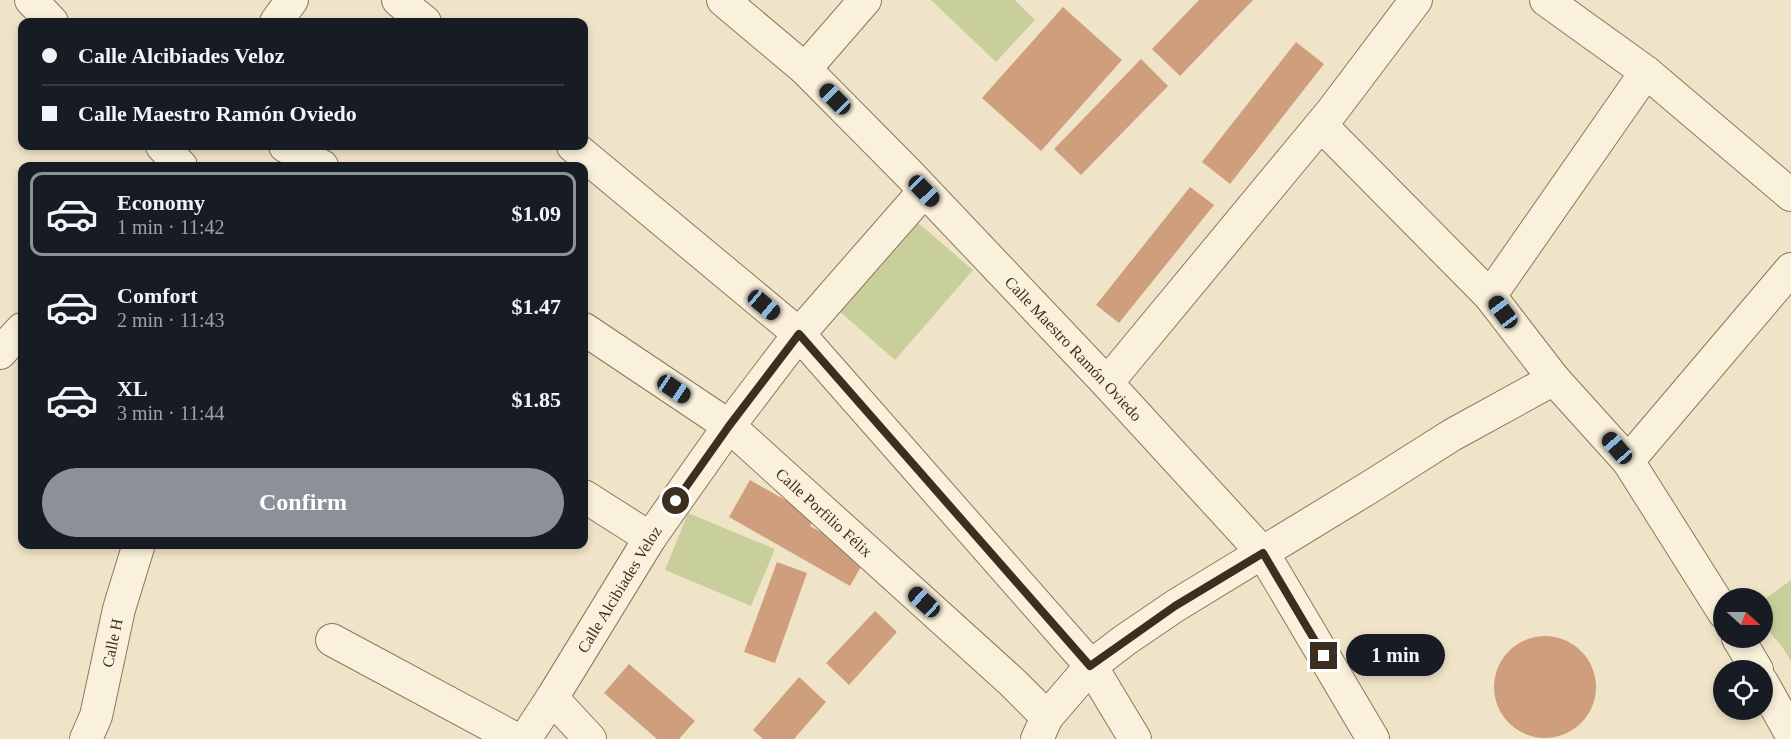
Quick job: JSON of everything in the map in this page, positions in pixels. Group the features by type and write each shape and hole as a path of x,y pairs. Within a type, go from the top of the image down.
{"street":[{"path":"31,0 47,18"},
{"path":"279,18 292,0"},
{"path":"398,0 420,18"},
{"name":"Calle Maestro Ramón Oviedo","path":"723,0 805,69 908,173 1107,383 1263,553 1373,739"},
{"path":"805,69 866,0"},
{"path":"1107,383 1321,125 1416,0"},
{"path":"1546,0 1646,72 1791,195"},
{"path":"1490,296 1646,72"},
{"path":"1321,125 1490,296 1554,379 1628,461 1713,596"},
{"path":"292,150 315,162"},
{"path":"578,150 799,334 1090,666 1135,739"},
{"name":"Calle Alcibiades Veloz","path":"525,739 650,538 729,426 799,334 924,191"},
{"path":"1628,461 1791,268"},
{"name":"Calle Porfilio Félix","path":"588,332 729,426 1013,682 1042,728"},
{"path":"0,353 18,333"},
{"path":"1042,728 1090,666 1175,606 1452,435 1554,379"},
{"path":"588,499 650,538"},
{"name":"Calle H","path":"86,739 96,716 119,609 137,549"},
{"path":"332,640 516,739"},
{"path":"552,698 590,739"},
{"path":"1773,702 1791,734"}],"green space":[{"path":"931,0 1015,0 1035,20 996,62"},
{"path":"916,221 973,270 895,360 838,310"},
{"path":"688,513 775,549 751,606 665,570"},
{"path":"1791,580 1791,661 1773,636 1773,593"}],"building":[{"path":"1199,0 1253,0 1180,76 1152,49"},
{"path":"1063,7 1122,60 1041,151 982,98"},
{"path":"1296,42 1324,64 1230,184 1202,162"},
{"path":"1141,59 1168,86 1081,175 1054,149"},
{"path":"1190,187 1214,205 1119,323 1096,305"},
{"path":"750,480 815,517 810,526 866,558 850,586 729,517"},
{"path":"777,562 807,573 775,663 744,652"},
{"path":"875,611 897,632 849,685 826,663"},
{"path":"1545,636 1565,640 1581,651 1592,667 1596,687 1592,707 1581,723 1565,734 1545,738 1525,734 1509,723 1498,707 1494,687 1498,667 1509,651 1525,640"},
{"path":"629,664 695,721 679,739 657,739 604,693"},
{"path":"799,677 826,702 794,739 763,739 753,730"}],"route":[{"path":"676,501 729,426 799,334 1090,666 1175,606 1263,553 1324,656"}]}
